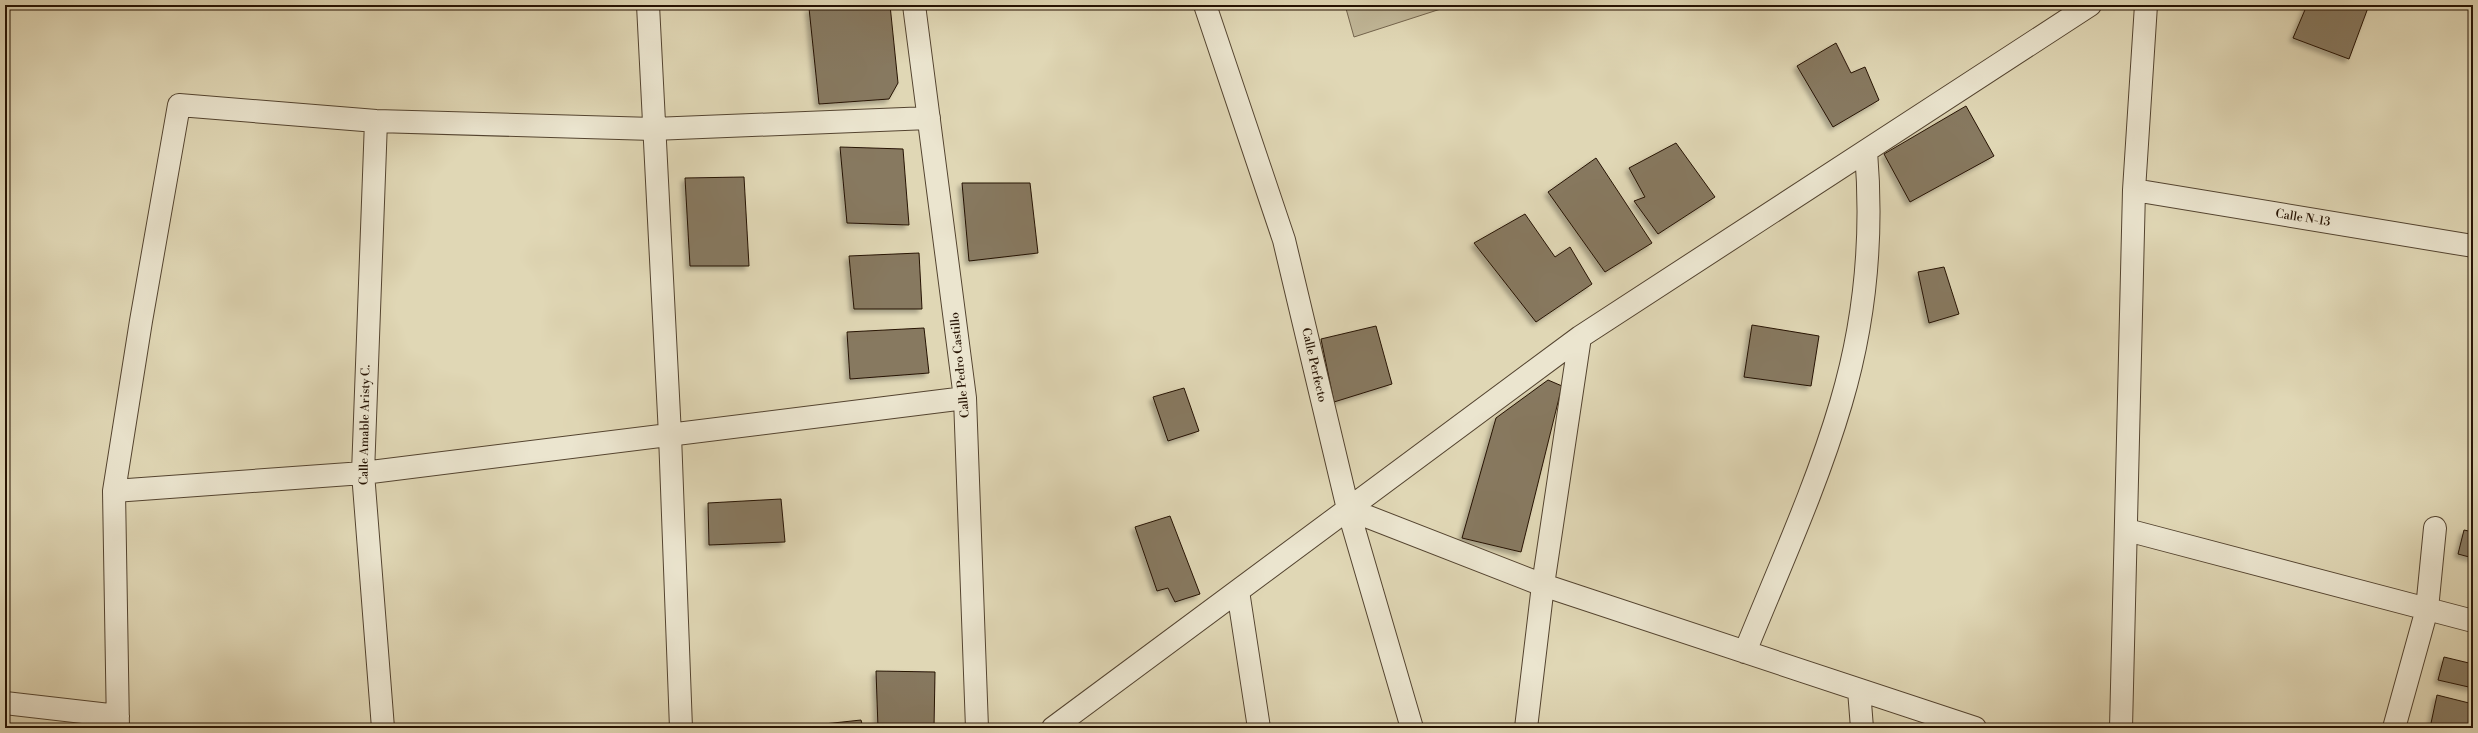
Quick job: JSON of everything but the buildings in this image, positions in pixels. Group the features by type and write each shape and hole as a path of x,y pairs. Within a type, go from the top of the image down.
{"street":[{"path":"648,5 653,129 670,436 681,728"},
{"name":"Calle Pedro Castillo","path":"914,5 965,398 977,728"},
{"name":"Calle Perfecto","path":"1204,5 1284,240 1348,509 1412,728"},
{"path":"1053,728 1580,337 2090,5"},
{"path":"2121,728 2127,530 2134,190 2146,5"},
{"path":"5,703 118,722 114,491 142,313 180,105 376,121 653,129 929,118"},
{"name":"Calle Amable Aristy C.","path":"376,121 363,473 383,728"},
{"path":"1746,652 1824,455 1850,368 1865,278 1869,188 1866,151"},
{"name":"Calle N-13","path":"2134,190 2473,246"},
{"path":"1526,728 1543,585 1580,337"},
{"path":"114,491 363,473 670,436 965,398"},
{"path":"1348,509 1543,585 1975,728"},
{"path":"2394,728 2427,609 2435,528"},
{"path":"2127,530 2473,621"},
{"path":"1238,591 1259,728"},
{"path":"1859,690 1862,728"}],"shaded area":[{"path":"1345,5 1453,5 1354,37"}]}
